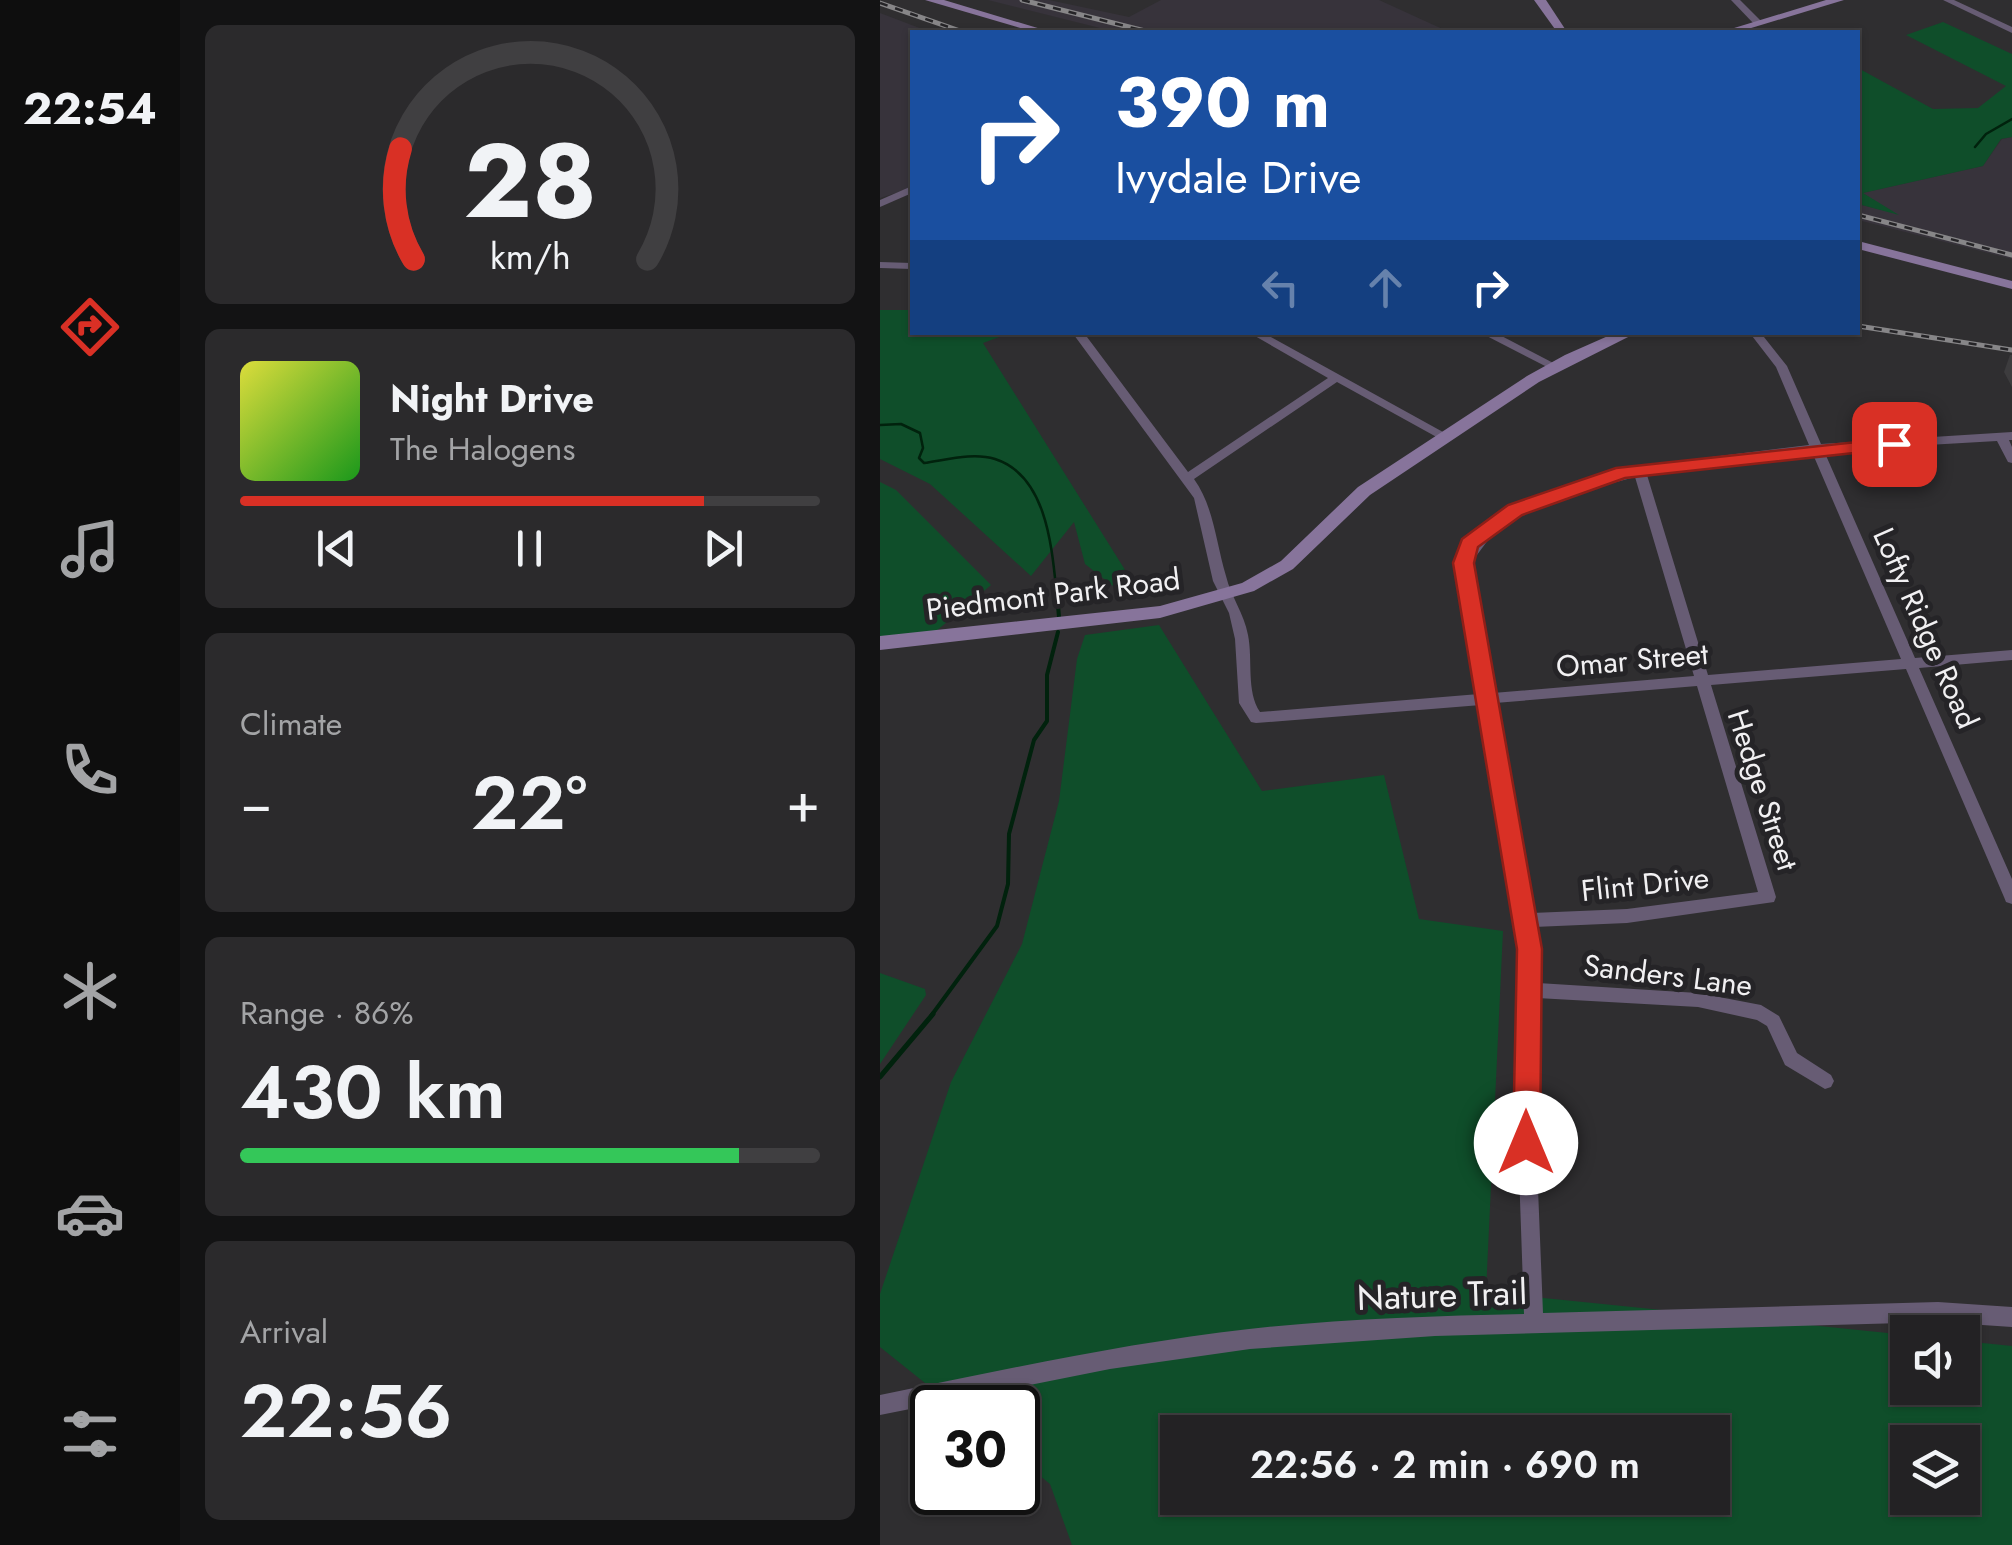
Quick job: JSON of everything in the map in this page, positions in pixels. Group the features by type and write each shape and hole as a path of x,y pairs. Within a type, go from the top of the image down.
{"street":[{"path":"931,0 1038,30"},
{"path":"1540,0 1552,0"},
{"path":"1540,0 1561,30"},
{"path":"1734,0 1758,23"},
{"path":"1734,30 1838,0"},
{"path":"1947,0 2012,30"},
{"path":"880,204 910,191"},
{"path":"1860,246 2012,285"},
{"path":"880,265 910,266"},
{"path":"1081,335 1200,497 1220,580 1229,594"},
{"path":"1258,335 1334,380 1446,437"},
{"path":"1490,335 1555,367"},
{"name":"Piedmont Park Road","path":"880,643 1160,612 1229,594 1286,565 1355,498 1446,437 1555,367 1624,335"},
{"name":"Lofty Ridge Road","path":"1756,335 1782,366 2012,897"},
{"path":"1187,478 1334,380"},
{"path":"1534,1324 1526,1114 1530,990 1527,920 1464,563 1469,544 1515,510 1578,486 1638,470 1818,450 2007,436 2012,460"},
{"name":"Hedge Street","path":"1638,470 1768,896"},
{"name":"Omar Street","path":"1229,594 1242,639 1246,704 1256,718 2012,655"},
{"name":"Flint Drive","path":"1527,920 1627,916 1768,896"},
{"name":"Sanders Lane","path":"1530,990 1668,997 1761,1013 1778,1027 1791,1060 1824,1081"},
{"name":"Nature Trail","path":"880,1405 1173,1348 1360,1330 1938,1312 2012,1317"}],"shaded area":[{"path":"988,0 1049,0 1129,17 1161,0 1379,0 1445,30 1108,30"},
{"path":"880,13 925,30 910,30 910,189 880,198"},
{"path":"2012,137 2012,259 1860,221 1860,204 1894,213 1862,193 1983,166 2002,139"}],"green space":[{"path":"1943,22 2012,54 2012,137 2001,139 1983,166 1863,193 1899,215 1860,205 1860,69 1933,109 1978,108 2006,86 1906,35"},
{"path":"880,310 910,310 910,335 1005,335 983,343 1142,597 1127,597 1085,564 1074,522 1031,576 930,484 880,459"},
{"path":"880,482 896,490 991,585 935,632 880,639"},
{"path":"1159,625 1262,791 1384,775 1419,919 1503,931 1486,1292 1890,1333 1890,1405 1980,1405 1980,1343 2012,1346 2012,1545 1072,1545 1050,1484 1040,1476 1040,1385 928,1385 880,1347 880,1294 951,1082 1022,944 1059,801 1077,659 1085,635"},
{"path":"880,973 925,989 926,995 880,1064"}],"waterway":[{"path":"1975,147 1986,134 2012,119"},
{"path":"880,425 901,424 920,433 923,448 919,458 924,463 978,456 1013,468 1037,498 1044,517 1057,597"},
{"path":"1057,594 1059,617"},
{"path":"931,1016 997,926 1008,884 1009,834 1034,740 1047,721 1047,675 1058,632"},
{"path":"880,1077 933,1014"}],"railway":[{"path":"1022,0 1141,30"},
{"path":"880,3 957,30"},
{"path":"1860,216 2012,255"},
{"path":"1860,326 2012,350"}],"route":[{"path":"1526,1143 1530,949 1464,563 1469,544 1515,510 1623,472 1894,444"}]}
